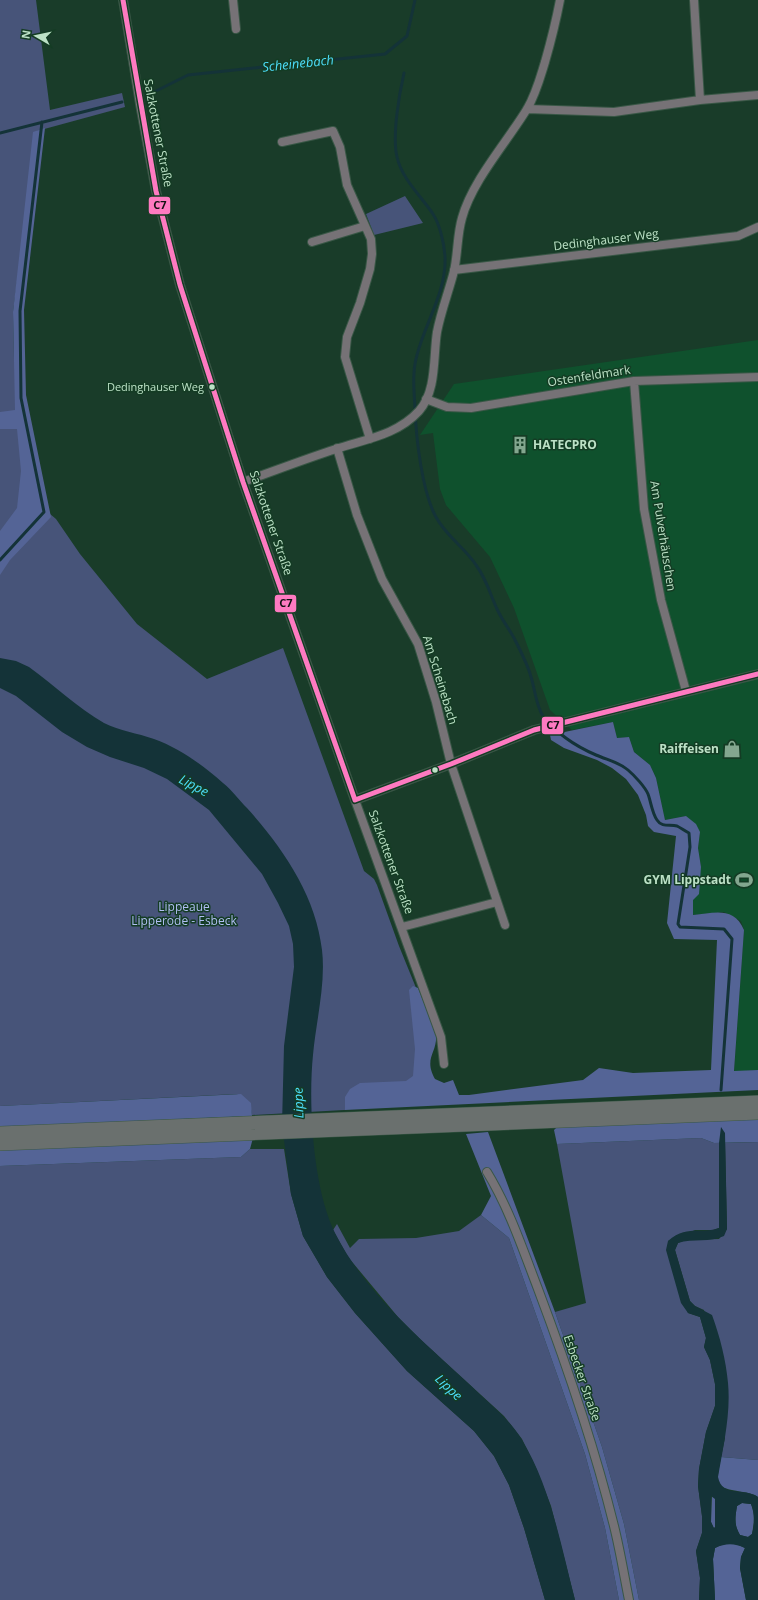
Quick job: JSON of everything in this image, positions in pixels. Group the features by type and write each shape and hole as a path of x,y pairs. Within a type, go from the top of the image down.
{"highway":[{"path":"1,1139 370,1123 758,1102"},
{"path":"370,1123 758,1113"}],"street":[{"name":"Salzkottener Straße","path":"123,0 156,191 180,285 243,482 355,800 441,1037 444,1064"},
{"path":"236,0 236,29"},
{"path":"243,482 337,448 394,431 409,421 420,410 426,399 432,378 434,348 454,270 458,234 462,215 469,198 535,95 556,21 560,0"},
{"path":"694,0 700,100"},
{"path":"527,109 614,112 700,100 758,95"},
{"path":"282,142 333,131 340,147 347,185 371,239 370,269 360,304 347,337 345,357 370,439"},
{"path":"312,242 365,226"},
{"name":"Dedinghauser Weg","path":"454,270 738,236 758,227"},
{"name":"Ostenfeldmark","path":"426,399 447,407 470,408 634,381 758,377"},
{"name":"Am Pulverhäuschen","path":"634,381 644,509 661,600 686,691"},
{"name":"Am Scheinebach","path":"337,448 357,515 382,579 418,644 436,702 451,764 505,925"},
{"path":"355,800 451,764 534,730 758,674"},
{"path":"402,927 497,902"},
{"name":"Esbecker Straße","path":"487,1172 499,1192 548,1315 594,1452 614,1526 629,1600"}],"shaded area":[{"path":"45,128 24,310 26,395 51,517 10,560 0,575 0,531 17,508 21,471 17,429 0,429 0,412 15,410 13,312 33,132"},
{"path":"758,340 758,1070 734,1072 744,930 741,921 724,912 693,915 693,900 701,867 698,848 700,832 686,816 665,820 656,778 650,765 634,752 629,737 617,738 613,722 572,730 550,710 514,608 490,557 446,505 440,489 433,433 420,435 454,384"},
{"path":"613,722 617,738 629,737 634,752 650,765 656,778 665,820 686,816 696,824 700,832 698,848 701,867 699,894 693,900 693,915 716,913 729,914 740,922 744,930 734,1071 758,1070 758,1090 345,1110 345,1097 350,1089 360,1083 406,1081 413,1076 415,1049 409,990 413,986 418,988 436,1033 435,1046 430,1065 432,1072 435,1079 444,1083 453,1080 459,1095 469,1095 583,1080 599,1068 633,1073 711,1070 717,940 674,939 667,923 676,836 654,832 648,826 646,815 638,795 626,779 612,768 597,760 564,748 551,740 550,735"},
{"path":"241,1094 251,1103 252,1116 0,1127 0,1106"},
{"path":"758,1118 758,1142 714,1143 701,1138 557,1144 554,1130 557,1127"},
{"path":"488,1132 555,1312 602,1447 624,1524 639,1600 619,1600 605,1528 585,1454 509,1238 481,1215 491,1196 466,1134"},
{"path":"253,1138 250,1149 241,1157 0,1166 0,1149"},
{"path":"721,1457 758,1460 758,1497 726,1488 719,1484 718,1474"},
{"path":"712,1495 715,1498 714,1529 711,1522"},
{"path":"742,1503 751,1504 754,1515 752,1534 748,1537 740,1535 736,1525 735,1518 737,1506"},
{"path":"734,1543 745,1548 741,1557 740,1568 746,1600 715,1600 713,1559 715,1548 723,1544"}],"green space":[{"name":"Lippeaue Lipperode - Esbeck","path":"0,0 36,0 50,110 122,93 125,107 37,131 13,312 14,359 43,508 56,519 80,554 137,624 207,679 283,648 364,871 374,879 377,885 399,946 423,1005 415,1042 417,1082 345,1103 345,1110 252,1115 250,1103 237,1094 0,1106"},
{"path":"405,196 423,223 374,235 366,214"},
{"path":"701,1138 714,1143 719,1143 719,1228 713,1230 695,1230 668,1241 688,1313 700,1317 706,1338 704,1347 710,1360 715,1384 715,1406 706,1432 699,1469 698,1486 702,1516 702,1533 696,1551 700,1578 699,1600 639,1600 624,1524 602,1447 555,1312 586,1303 557,1144"},
{"path":"758,1142 758,1460 721,1457 725,1438 704,1310 695,1306 690,1301 675,1250 678,1243 685,1240 719,1239 727,1229 725,1143"},
{"path":"250,1149 284,1149 291,1194 303,1236 327,1277 355,1313 407,1371 474,1431 494,1456 509,1485 524,1528 545,1600 0,1600 0,1166 241,1157"},
{"path":"481,1215 509,1238 585,1454 605,1528 619,1600 575,1600 551,1506 536,1468 522,1439 504,1416 398,1317 348,1257 333,1230 337,1224 350,1248 359,1239 416,1238 459,1231"}],"water":[{"name":"Lippe","path":"0,658 16,661 29,667 104,723 163,743 182,752 199,764 226,786 247,808 273,839 296,874 313,911 319,930 322,950 323,976 314,1042 311,1097 317,1170 328,1215 335,1233 347,1255 378,1296 414,1333 505,1418 517,1432 532,1458 548,1497 560,1538 575,1600 545,1600 524,1528 509,1485 494,1456 474,1431 407,1371 355,1313 327,1277 303,1236 291,1194 282,1125 284,1046 294,967 293,944 289,926 262,874 209,810 167,779 144,768 110,757 87,747 62,732 16,696 0,688"},
{"path":"721,1127 725,1133 727,1229 724,1236 719,1238 678,1243 675,1250 690,1301 695,1306 712,1315 724,1357 729,1395 726,1430 718,1477 720,1483 724,1488 729,1490 752,1494 758,1497 758,1600 746,1600 740,1568 741,1557 745,1548 730,1544 715,1548 713,1559 715,1600 699,1600 700,1578 696,1551 702,1533 702,1516 698,1486 699,1469 706,1432 715,1406 715,1384 710,1360 704,1347 706,1338 700,1317 688,1313 681,1303 666,1250 668,1241 681,1233 687,1231 706,1231 719,1228 719,1143","holes":["711,1496 715,1499 714,1528 711,1522","742,1503 751,1504 753,1511 753,1530 752,1534 748,1537 740,1535 736,1525 735,1518 737,1506"]}],"waterway":[{"name":"Scheinebach","path":"150,94 188,75 385,54 407,36 415,0"},
{"path":"404,73 398,104 395,138 397,157 399,165 407,180 428,207 438,223 445,256 443,282 415,361 414,395 417,434 423,479 427,494 440,524 472,559 483,576 499,613 513,636 530,672 536,697 543,716 560,734 581,748 617,763 628,770 647,791 657,820 661,824 677,826 689,833 690,847 678,924 680,927 724,929 732,939 721,1090"},
{"name":"Scheinebach","path":"0,133 122,102"},
{"path":"0,560 44,512 21,398 20,311 42,122"}],"transit line":[{"name":"C7","path":"123,0 156,191 180,285 243,482 355,800"},
{"name":"C7","path":"355,800 451,764 534,730 758,674"}],"place":[{"name":"Dedinghauser Weg","path":"212,387"},
{"name":"HATECPRO","path":"520,445"},
{"name":"Raiffeisen","path":"732,749"},
{"name":"GYM Lippstadt","path":"744,880"}]}
